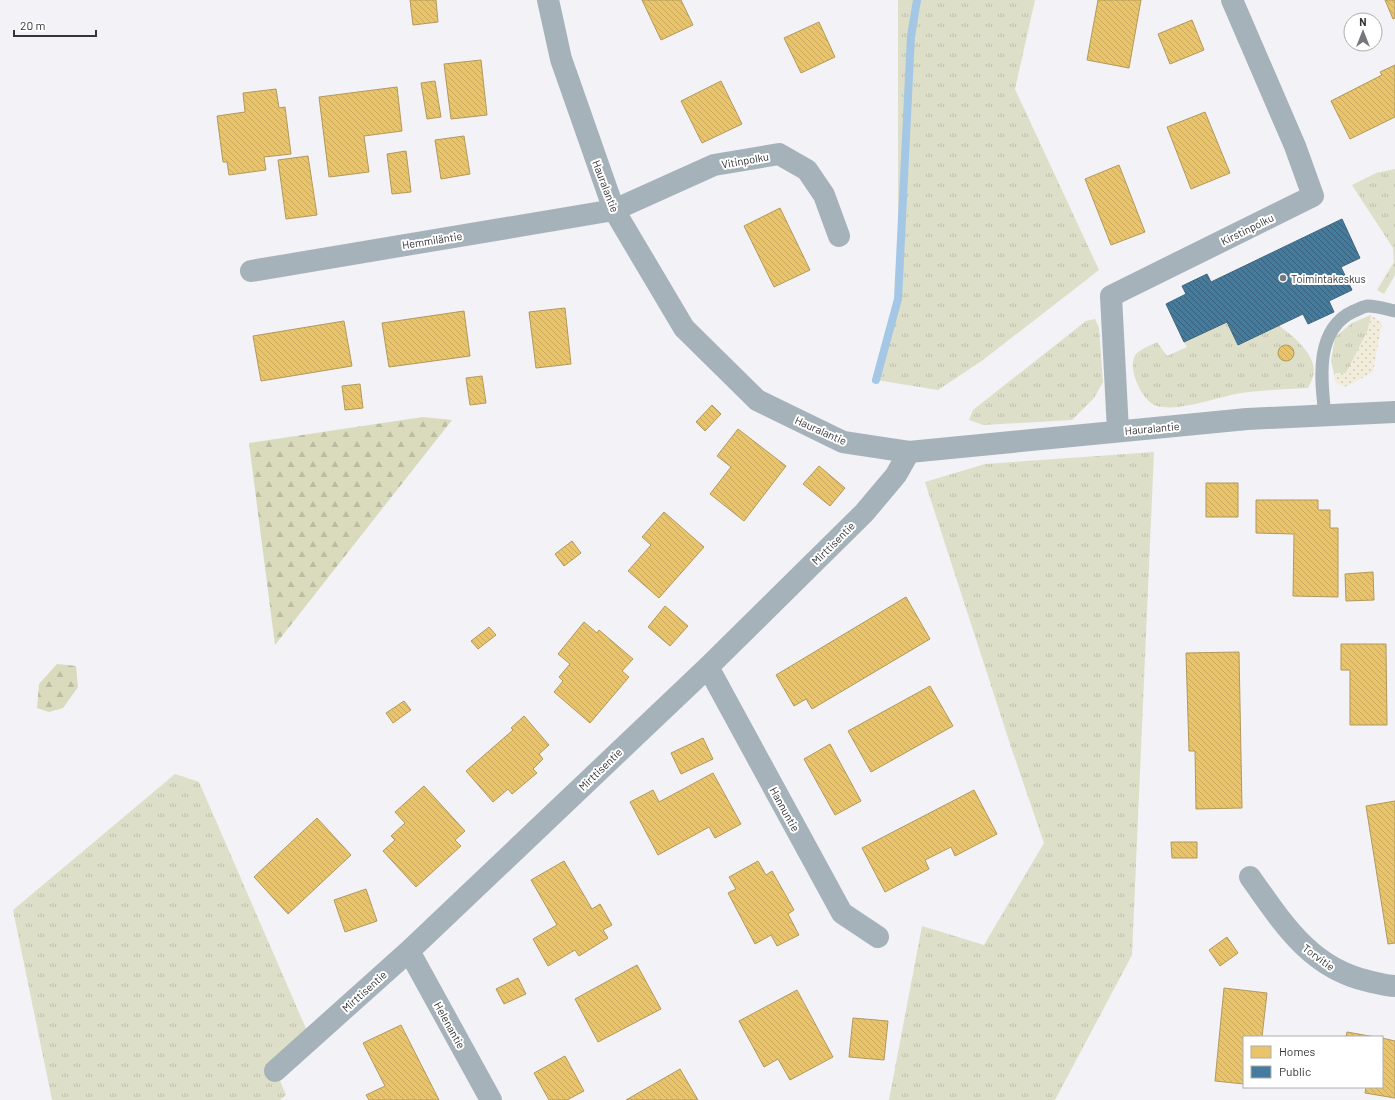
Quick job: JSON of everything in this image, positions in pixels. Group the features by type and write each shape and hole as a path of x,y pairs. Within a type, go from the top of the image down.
{"street":[{"name":"Hauralantie","path":"548,0 561,59 614,210 684,328 757,400 843,442 909,452 1247,419 1395,412"},
{"name":"Kirstinpolku","path":"1118,431 1111,296 1314,196 1295,146 1232,0"},
{"name":"Vitinpolku","path":"614,210 714,165 778,154 807,170 824,195 839,236"},
{"name":"Hemmiläntie","path":"251,271 614,210"},
{"name":"Mirttisentie","path":"276,1071 409,951 708,667 864,513 896,475 909,452"},
{"name":"Hannuntie","path":"708,667 842,913 878,937"},
{"name":"Torvitie","path":"1250,876 1277,915 1302,946 1331,968 1357,979 1395,986"},
{"name":"Helenantie","path":"409,951 491,1100"}],"lane":[{"path":"1325,415 1321,384 1321,360 1330,332 1346,314 1367,306 1395,311"}],"green space":[{"path":"898,0 1035,0 1015,89 1099,270 983,360 938,390 876,380 898,299"},
{"path":"1395,169 1395,275 1384,294 1377,290 1394,262 1393,248 1352,185 1376,173"},
{"path":"1371,315 1368,330 1346,373 1334,373 1331,361 1335,337 1352,323"},
{"path":"1095,319 1099,328 1103,382 1094,398 1072,420 983,425 969,420 973,410 1086,321"},
{"path":"1227,322 1238,344 1278,325 1290,334 1303,347 1312,361 1314,368 1313,376 1308,388 1241,393 1187,406 1176,407 1157,406 1146,398 1134,375 1133,360 1136,354 1157,342 1167,356 1187,347 1184,342"},
{"path":"423,417 452,420 275,645 249,443"},
{"path":"1154,452 1132,955 1055,1100 889,1100 922,926 984,945 1044,843 1011,747 925,482 985,464"},
{"path":"57,664 76,666 78,687 63,708 49,712 37,708 39,684"},
{"path":"175,774 199,782 311,1040 276,1071 286,1095 280,1100 52,1100 13,910"}],"sand":[{"path":"1371,315 1382,323 1373,372 1345,387 1335,382 1334,373 1346,373 1368,330"}],"building: Homes":[{"path":"410,0 436,0 438,22 413,25"},
{"path":"642,0 681,0 693,25 661,40"},
{"path":"1098,0 1141,0 1129,68 1087,60"},
{"path":"1385,0 1395,0 1395,18 1393,19"},
{"path":"1192,20 1204,50 1170,64 1158,34"},
{"path":"819,22 835,57 801,73 784,38"},
{"path":"481,60 487,115 451,119 444,64"},
{"path":"1395,65 1395,117 1350,139 1331,101 1382,75 1380,72"},
{"path":"435,81 441,117 427,119 421,83"},
{"path":"721,81 742,124 702,143 681,101"},
{"path":"397,87 402,131 364,136 369,172 329,177 319,97"},
{"path":"276,89 279,108 285,107 291,154 264,157 266,170 229,175 227,162 223,162 217,116 245,112 243,93"},
{"path":"1205,112 1230,173 1191,189 1167,127"},
{"path":"464,136 470,174 441,179 435,140"},
{"path":"406,151 411,192 392,194 387,154"},
{"path":"308,156 317,215 286,219 278,160"},
{"path":"1119,165 1145,232 1111,245 1085,179"},
{"path":"780,208 810,270 774,287 744,226"},
{"path":"565,308 571,364 536,368 529,312"},
{"path":"464,311 470,356 389,367 382,323"},
{"path":"344,321 352,366 261,381 253,336"},
{"path":"1283,345 1289,345 1294,350 1292,359 1289,361 1283,361 1278,356 1278,350"},
{"path":"482,376 486,403 470,405 466,378"},
{"path":"360,384 363,408 345,410 342,386"},
{"path":"712,405 721,414 705,431 696,422"},
{"path":"738,429 786,466 744,521 710,494 731,467 717,456"},
{"path":"819,466 845,488 830,506 803,484"},
{"path":"1206,483 1238,483 1238,517 1206,517"},
{"path":"1256,500 1318,500 1318,510 1330,510 1330,528 1338,528 1338,597 1293,596 1294,534 1256,533"},
{"path":"664,512 704,547 659,598 628,571 651,545 642,537"},
{"path":"572,541 581,553 564,566 555,554"},
{"path":"1373,572 1374,600 1346,601 1345,574"},
{"path":"906,597 930,639 812,709 806,699 794,706 776,675"},
{"path":"665,606 688,626 670,646 648,627"},
{"path":"584,622 597,633 599,630 633,659 622,671 629,677 590,723 554,692 563,681 559,677 570,664 558,654"},
{"path":"489,627 496,635 478,649 471,641"},
{"path":"1341,644 1386,644 1387,725 1350,725 1350,670 1341,670"},
{"path":"1239,652 1242,808 1196,809 1195,751 1189,751 1186,653"},
{"path":"930,686 953,726 871,772 848,731"},
{"path":"404,701 411,710 393,723 386,713"},
{"path":"524,716 549,745 539,754 543,759 533,769 537,773 512,794 508,789 493,802 466,771 513,730 511,728"},
{"path":"703,738 713,759 681,774 671,753"},
{"path":"830,744 861,801 835,815 804,759"},
{"path":"713,773 741,824 715,838 709,827 658,855 630,802 653,790 659,802"},
{"path":"424,786 465,831 455,840 461,846 416,887 383,851 395,840 391,836 405,823 395,812"},
{"path":"974,790 997,834 955,856 951,847 925,860 929,869 885,892 862,848"},
{"path":"1395,801 1395,943 1388,944 1366,806"},
{"path":"317,818 351,855 288,914 254,877"},
{"path":"1171,842 1197,842 1197,858 1172,858"},
{"path":"564,861 592,909 600,904 612,925 603,930 608,938 579,956 575,950 548,966 533,939 557,925 531,880"},
{"path":"758,861 766,875 772,871 794,910 788,914 799,935 777,946 771,935 755,944 728,893 736,889 729,877"},
{"path":"366,889 377,921 345,932 334,900"},
{"path":"1227,937 1238,953 1220,966 1209,950"},
{"path":"637,965 661,1009 598,1042 575,999"},
{"path":"518,978 526,994 504,1004 496,989"},
{"path":"1224,988 1267,993 1262,1036 1243,1036 1243,1084 1215,1081"},
{"path":"797,990 833,1057 790,1080 778,1059 764,1067 739,1021"},
{"path":"853,1018 888,1021 884,1060 849,1057"},
{"path":"401,1025 439,1100 369,1100 366,1095 385,1086 363,1043"},
{"path":"1347,1032 1369,1036 1346,1036"},
{"path":"1383,1038 1395,1041 1395,1098 1365,1093 1366,1088 1383,1088"},
{"path":"565,1056 584,1091 567,1100 549,1100 534,1073"},
{"path":"680,1069 698,1100 626,1100"}],"building: Public":[{"name":"Toimintakeskus","path":"1342,219 1360,258 1341,267 1352,290 1329,301 1334,312 1308,324 1303,314 1238,345 1227,322 1184,342 1166,304 1186,294 1182,286 1207,274 1211,282"}],"waterway":[{"path":"876,380 898,299 911,36 917,0"}],"place":[{"name":"Toimintakeskus","path":"1283,278"}]}
